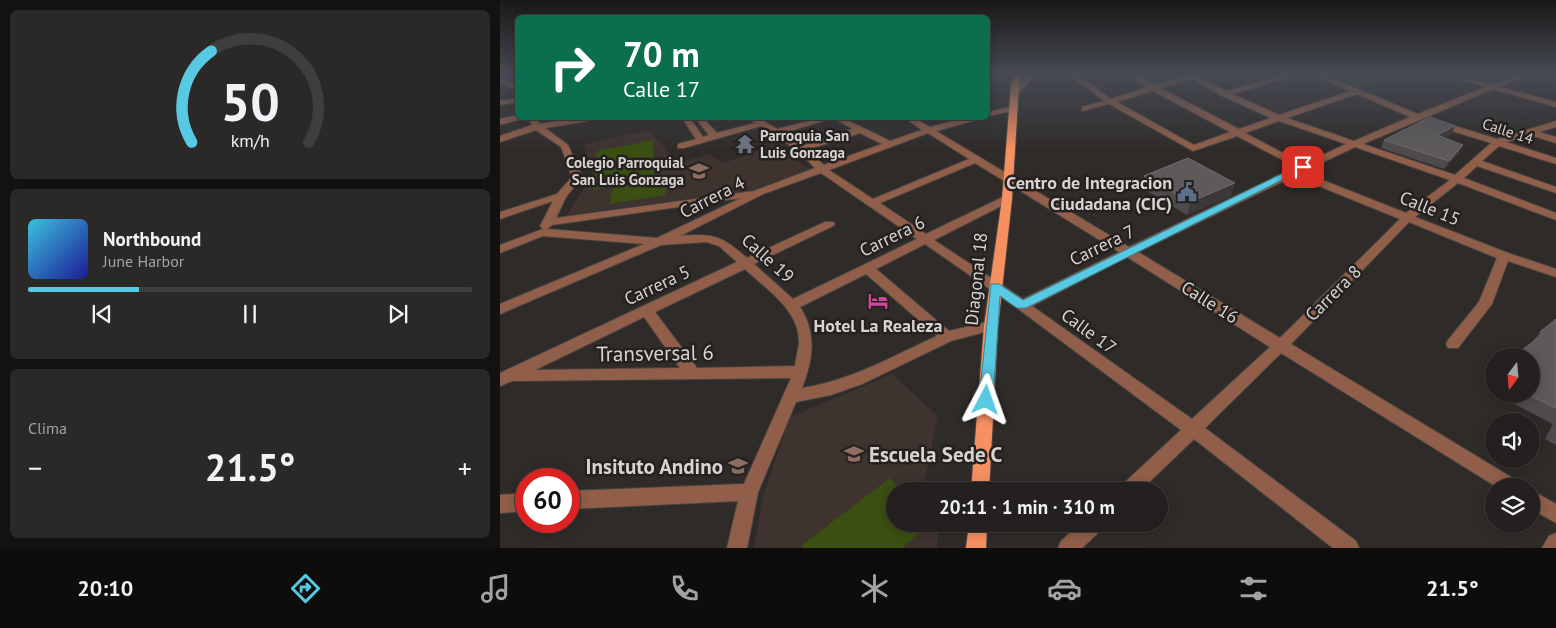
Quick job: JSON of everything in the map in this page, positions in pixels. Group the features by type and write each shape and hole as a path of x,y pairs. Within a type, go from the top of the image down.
{"main road":[{"name":"Diagonal 18","path":"981,482 991,326 1007,200 1015,99"},
{"path":"976,548 977,532"}],"street":[{"path":"1106,99 1192,148 1336,99"},
{"path":"1085,109 1116,99"},
{"name":"Calle 15","path":"1174,99 1238,132 1298,170 1408,218 1504,256 1556,273"},
{"path":"1235,99 1278,118 1457,179 1556,217"},
{"name":"Calle 14","path":"1375,99 1415,116 1556,161"},
{"name":"Carrera 7","path":"1022,305 1353,144 1459,99"},
{"path":"1532,99 1556,105"},
{"path":"500,102 515,100"},
{"path":"990,114 1014,108"},
{"path":"500,122 515,118"},
{"path":"500,139 534,122 561,120"},
{"path":"687,120 701,140"},
{"path":"701,120 715,137"},
{"path":"681,146 715,137 758,120"},
{"name":"Calle 17","path":"758,120 801,149 822,169 1022,305 1193,429 1349,548"},
{"path":"776,132 817,120"},
{"path":"841,120 889,144"},
{"name":"Calle 16","path":"912,120 1497,478"},
{"name":"Carrera 4","path":"500,309 659,242 709,219 759,192 929,130 966,120"},
{"path":"534,122 561,143 570,156 576,177 561,196 545,227"},
{"name":"Carrera 8","path":"1137,482 1281,345 1408,218 1457,179 1498,142 1556,124"},
{"path":"801,149 860,130"},
{"path":"1530,132 1556,140"},
{"path":"871,203 976,159"},
{"path":"1476,162 1556,190"},
{"path":"500,249 545,227 759,192"},
{"path":"500,216 561,196"},
{"name":"Carrera 6","path":"792,305 1007,200"},
{"name":"Carrera 5","path":"504,378 829,224"},
{"name":"Calle 19","path":"545,227 659,242 690,238 723,243 792,305 801,319 806,342 802,372 749,492 737,548"},
{"path":"1453,344 1485,304 1504,256"},
{"path":"867,268 947,336"},
{"path":"647,310 694,374"},
{"path":"791,396 826,391 856,380 947,336 991,326"},
{"name":"Transversal 6","path":"504,378 802,372"},
{"path":"580,500 749,492"},
{"path":"500,504 515,503"},
{"path":"1540,504 1556,514"},
{"path":"1068,548 1085,532"},
{"path":"1552,548 1556,543"}],"shaded area":[{"name":"Colegio Parroquial San Luis Gonzaga","path":"649,130 678,163 709,154 724,163 773,145 810,169 754,190 567,215 593,173 584,145"},
{"name":"Escuela Sede C","path":"892,374 938,416 924,482 886,482 886,532 938,532 937,548 754,548 763,496 790,417"}],"green space":[{"path":"653,140 654,177 593,190 597,151"},
{"path":"668,178 665,195 609,204 613,188"},
{"path":"890,478 893,482 886,482 886,532 921,532 902,548 804,548 802,545"}],"building":[{"path":"1430,117 1455,126 1437,135 1463,145 1449,161 1384,140"},
{"path":"1188,158 1235,183 1190,202 1144,176"},
{"path":"1556,319 1556,408 1540,400 1540,348 1525,348 1543,334 1540,332"}],"place":[{"name":"Parroquia San Luis Gonzaga","path":"745,144"},
{"name":"Colegio Parroquial San Luis Gonzaga","path":"699,171"},
{"name":"Centro de Integracion Ciudadana (CIC)","path":"1187,192"},
{"name":"Hotel La Realeza","path":"878,301"},
{"name":"Escuela Sede C","path":"854,454"},
{"name":"Insituto Andino","path":"738,466"}],"route":[{"path":"986,400 995,286 1022,305 1303,167"}]}
